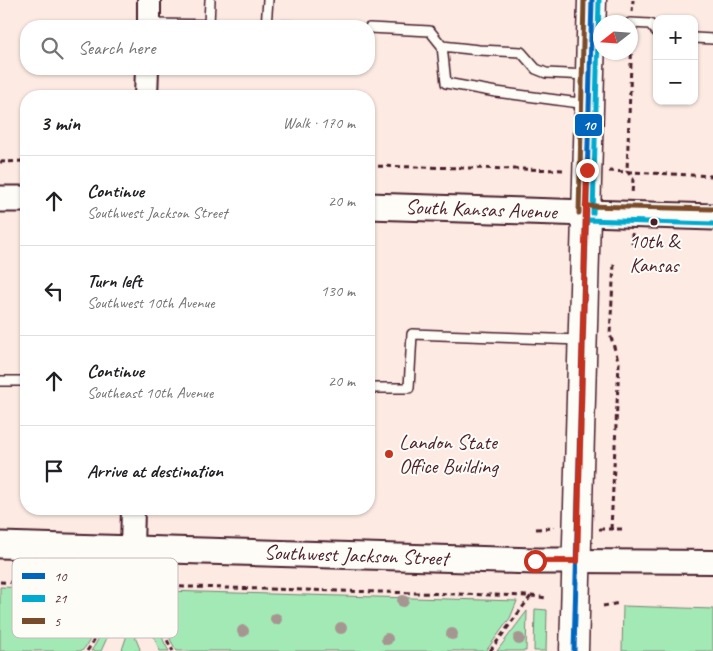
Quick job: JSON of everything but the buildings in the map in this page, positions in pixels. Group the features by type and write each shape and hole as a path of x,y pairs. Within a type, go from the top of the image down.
{"main road":[{"path":"592,0 594,15"},
{"path":"574,651 589,104 593,52"},
{"path":"0,199 20,199"},
{"name":"South Kansas Avenue","path":"375,206 713,216"},
{"name":"Southwest Jackson Street","path":"0,546 577,561"}],"street":[{"path":"149,0 149,20"},
{"path":"146,90 147,75"},
{"path":"132,548 133,515"},
{"name":"Southwest Jackson Street","path":"577,561 713,562"}],"lane":[{"path":"210,0 210,20"},
{"path":"266,20 268,0"},
{"path":"638,23 650,24 653,27"},
{"path":"375,28 430,31 442,46 446,82 496,92 589,104"},
{"path":"698,38 713,40"},
{"path":"442,46 521,52 536,69 546,73 590,75"},
{"path":"375,388 409,388 412,334 582,340"},
{"path":"0,381 20,382"}],"path":[{"path":"632,15 633,0"},
{"path":"630,60 627,171 633,179 632,244"},
{"path":"0,162 20,161"},
{"path":"375,166 544,171 627,171 713,176"},
{"path":"611,529 619,363 610,334 614,264"},
{"path":"178,587 531,596 547,598"},
{"path":"490,651 531,596"},
{"path":"603,606 620,603"},
{"path":"87,651 95,638"},
{"path":"166,638 173,651"}],"green space":[{"path":"0,587 12,587 12,638 91,638 82,651 0,651"},
{"path":"178,591 517,601 510,618 486,651 177,651 170,638 178,638"},
{"path":"623,606 713,609 713,651 622,651"},
{"path":"535,609 547,610 546,651 534,651"},
{"path":"527,611 526,651 497,651"},
{"path":"99,638 107,638 101,651 91,651"},
{"path":"126,638 135,638 140,649 139,651 122,650"},
{"path":"155,638 162,638 169,651 160,651"}],"transit line":[{"name":"5","path":"579,213 584,0"},
{"name":"10","path":"574,651 592,0"},
{"name":"21","path":"593,213 599,0"},
{"name":"5","path":"586,206 713,209"},
{"name":"21","path":"586,220 713,224"}],"place":[{"name":"10th & Kansas","path":"654,222"},
{"name":"Landon State Office Building","path":"389,454"}],"route":[{"path":"535,561 577,561 587,170"}]}
